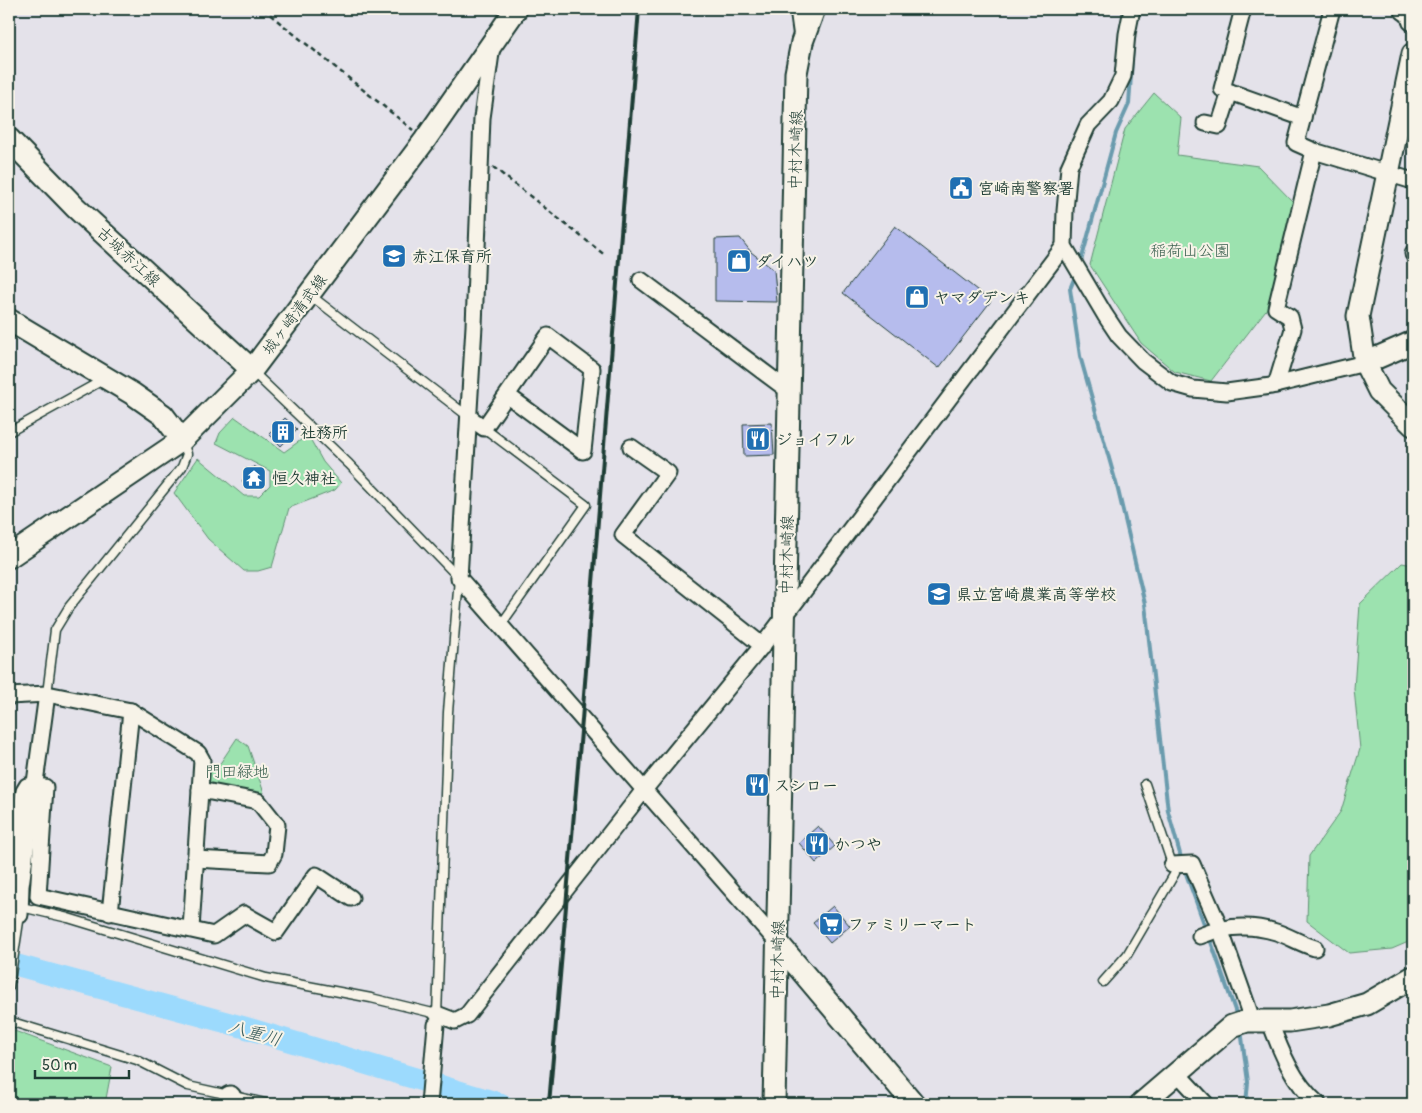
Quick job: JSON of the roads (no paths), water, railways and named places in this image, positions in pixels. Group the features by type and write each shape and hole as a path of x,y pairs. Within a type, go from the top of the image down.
{"main road":[{"name":"城ヶ崎清武線","path":"9,557 182,440 252,370 425,140 516,9"},
{"name":"中村木崎線","path":"774,1104 796,73 802,42 814,9"},
{"path":"1405,9 1412,14 1413,20"},
{"path":"1413,54 1358,316 1365,363 1379,391 1413,425"},
{"name":"古城赤江線","path":"9,139 75,207 252,370"},
{"path":"9,320 108,377 163,415 182,440"},
{"path":"1365,363 1413,342"},
{"path":"778,943 914,1104"},
{"path":"1141,1104 1177,1073 1250,1023 1329,1015 1367,1004 1413,977"}],"street":[{"path":"798,9 802,42"},
{"path":"429,1104 436,1019 455,1020 467,1015 644,790 763,646 1064,246 1069,167 1088,125 1111,101 1123,76 1127,34 1132,9"},
{"path":"1243,9 1222,89 1303,118"},
{"path":"1332,9 1296,143 1314,151 1413,181"},
{"path":"492,45 482,118 469,417 459,578 778,943"},
{"path":"1205,123 1219,126 1230,92"},
{"path":"1276,384 1294,329 1290,316 1276,308 1314,151"},
{"path":"1064,246 1119,336 1143,360 1172,383 1193,389 1227,392 1276,384 1365,363"},
{"path":"641,280 790,392"},
{"path":"469,417 484,428 548,336 592,369 583,450 507,395"},
{"path":"631,446 668,473 623,535 763,646"},
{"path":"9,696 47,694 131,711 198,753 202,760 191,929"},
{"path":"16,908 47,694"},
{"path":"110,913 131,711"},
{"path":"9,880 24,791 27,786 35,786 45,787 38,896 214,935 244,914 276,932 316,875 351,898"},
{"path":"195,859 269,863 274,854 276,825 258,801 200,790"},
{"path":"1172,865 1192,864 1210,932 1250,1023 1282,1054 1295,1077 1318,1104"},
{"path":"1210,932 1238,926 1276,932 1299,944 1315,948"},
{"path":"1177,1073 1206,1104"}],"lane":[{"path":"309,294 469,417"},
{"path":"9,987 16,908 266,978 371,998 436,1019 448,712 459,578 349,464 252,370"},
{"path":"9,432 108,377"},
{"path":"484,428 586,505 500,626"},
{"path":"47,694 54,630 81,592 182,467 187,454 182,440"},
{"path":"1104,982 1127,955 1175,872 1145,784"},
{"path":"9,1022 137,1060 188,1086 229,1100 270,1104"}],"waterway":[{"path":"1080,265 1116,133 1129,104 1133,45"},
{"path":"1076,274 1070,289 1080,356 1118,490 1145,604 1168,811 1182,861"},
{"path":"1184,868 1206,929"},
{"path":"1209,936 1237,1016"},
{"name":"八重川","path":"9,963 243,1027 501,1104"},
{"path":"1241,1030 1248,1082 1246,1104"}],"railway":[{"path":"549,1104 639,9"}],"place":[{"name":"宮崎南警察署","path":"961,188"},
{"name":"赤江保育所","path":"394,256"},
{"name":"ダイハツ","path":"739,261"},
{"name":"ヤマダデンキ","path":"917,297"},
{"name":"社務所","path":"283,432"},
{"name":"ジョイフル","path":"758,439"},
{"name":"恒久神社","path":"254,478"},
{"name":"県立宮崎農業高等学校","path":"939,594"},
{"name":"スシロー","path":"757,785"},
{"name":"かつや","path":"817,844"},
{"name":"ファミリーマート","path":"831,924"}],"park label":[{"name":"稲荷山公園","path":"1190,250"},
{"name":"門田緑地","path":"237,771"}]}
